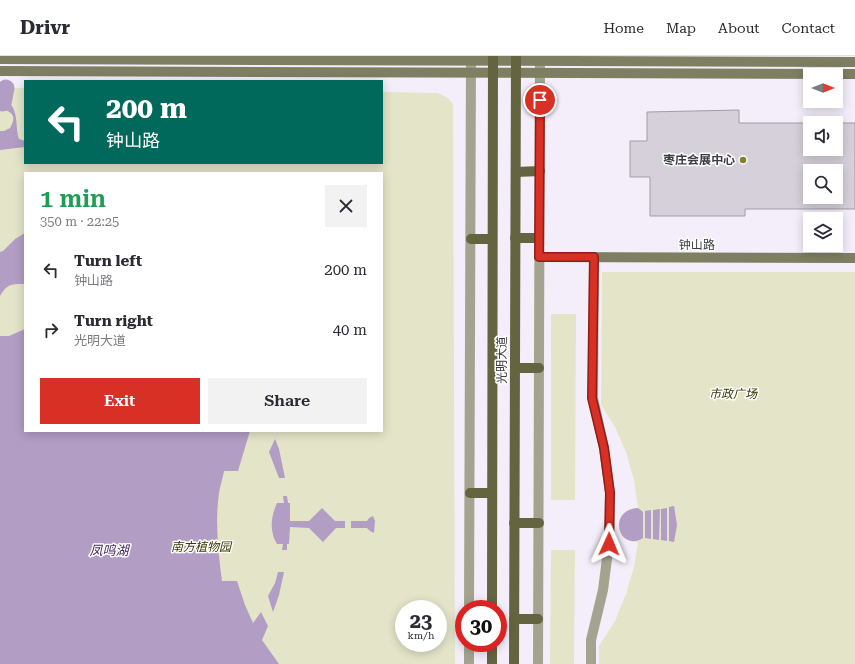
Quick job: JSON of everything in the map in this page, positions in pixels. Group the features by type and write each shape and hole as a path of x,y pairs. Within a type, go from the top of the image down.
{"main road":[{"path":"0,59 732,59 855,62"},
{"name":"光明大道","path":"492,600 493,59"},
{"name":"光明大道","path":"514,664 516,59"},
{"path":"732,59 732,73"},
{"path":"0,71 855,74"},
{"path":"516,172 540,171"},
{"path":"516,238 539,238"},
{"path":"471,239 492,239"},
{"name":"钟山路","path":"539,257 855,258"},
{"path":"515,368 539,368"},
{"path":"470,493 492,493"},
{"path":"514,523 539,523"},
{"path":"514,619 538,619"},
{"path":"492,652 492,664"}],"street":[{"path":"171,58 171,71"},
{"path":"469,600 471,59"},
{"path":"538,664 540,59"},
{"path":"590,664 591,640 603,590 609,544 610,493 604,448 592,398 594,257"},
{"path":"469,652 469,664"}],"green space":[{"name":"南方植物园","path":"0,88 24,88 24,164 383,164 383,92 438,93 448,98 453,104 455,664 0,664"},
{"name":"市政广场","path":"602,272 855,272 855,664 599,664 599,646 615,621 626,594 634,567 638,542 630,541 620,534 619,522 622,515 630,509 638,508 634,480 626,452 615,427 601,405"},
{"path":"551,314 576,314 575,500 551,500"},
{"path":"551,550 575,550 574,664 550,664"}],"water":[{"path":"9,103 12,106 16,115 19,139 24,141 24,147 0,150 0,131 10,128 13,118 11,113 0,109 0,104"},
{"path":"24,234 24,284 16,284 7,287 0,296 0,252 3,251 15,239"},
{"name":"凤鸣湖","path":"24,329 24,432 250,432 238,471 224,471 220,487 217,526 222,581 237,581 253,623 261,612 268,626 262,640 279,664 0,664 0,336 9,336"},
{"path":"275,439 279,449 285,478 279,478 269,452"},
{"path":"283,496 287,496 288,503 290,503 290,521 309,521 322,508 335,521 345,521 345,528 336,528 323,542 309,528 290,527 289,544 287,544 287,550 282,550 283,544 277,544 274,539 272,524 273,513 277,503 284,503"},
{"path":"674,506 677,525 674,542 669,541 669,507"},
{"path":"638,508 643,512 643,538 635,541 628,540 622,536 619,522 628,510"},
{"path":"667,508 667,541 661,540 661,509"},
{"path":"660,509 659,540 653,539 653,510"},
{"path":"651,510 651,539 645,538 645,511"},
{"path":"373,516 375,521 374,533 367,528 351,528 351,521 367,521"},
{"path":"278,572 284,572 279,595 273,612 268,596 275,583"}],"building":[{"name":"枣庄会展中心","path":"739,110 739,123 803,123 803,156 843,156 843,123 855,123 855,209 745,209 745,216 650,216 650,177 630,177 630,141 647,141 647,112"}],"waterway":[{"path":"3,103 6,88"}],"place":[{"name":"枣庄会展中心","path":"743,160"}],"route":[{"path":"540,100 539,257 594,257 592,398 604,448 610,493 609,544"}]}
